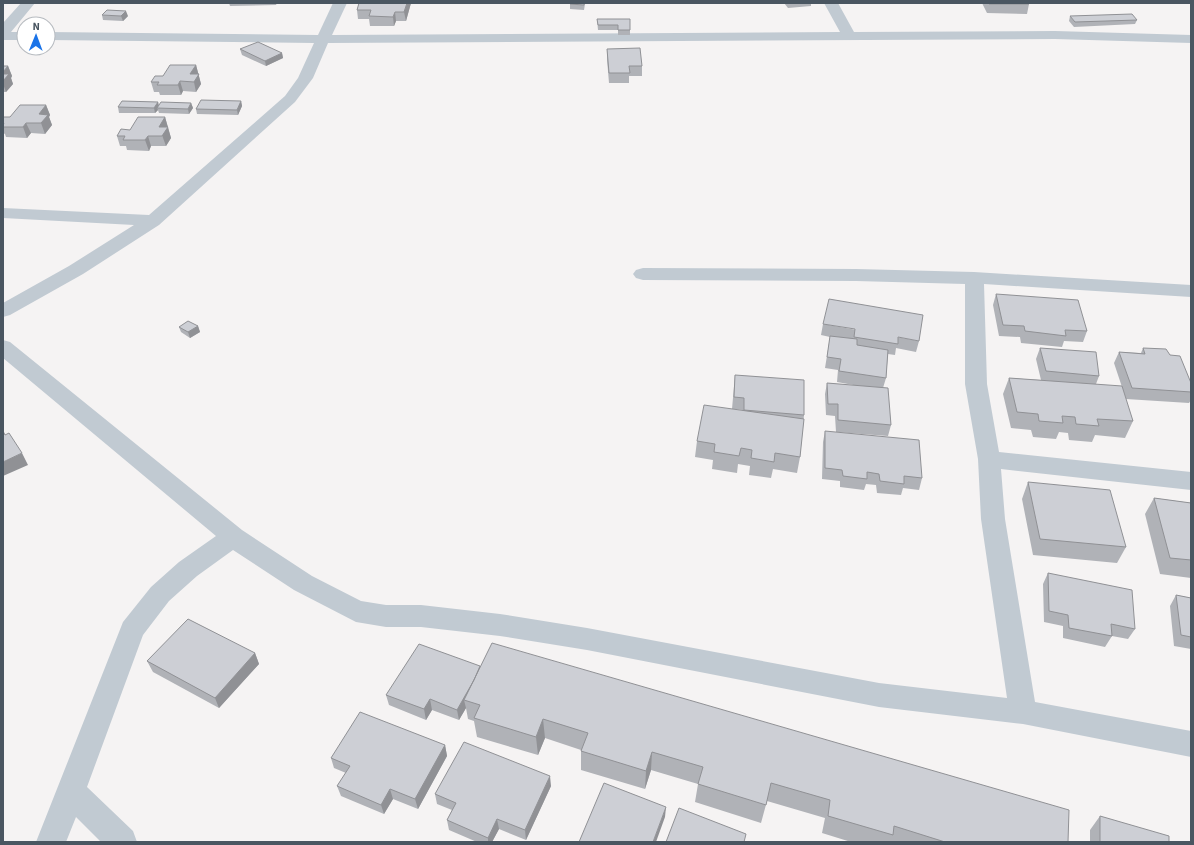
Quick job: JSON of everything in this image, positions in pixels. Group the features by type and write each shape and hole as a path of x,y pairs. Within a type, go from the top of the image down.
{"street":[{"path":"3,32 28,3"},
{"path":"3,311 76,270 153,221 290,99 305,78 340,3"},
{"path":"831,3 850,37"},
{"path":"3,36 16,36"},
{"path":"56,36 323,40 1055,36 1191,39"},
{"path":"3,213 153,221"},
{"path":"643,274 856,275 974,278 1191,291"},
{"path":"974,278 976,384 989,459 994,519 1023,712"},
{"path":"3,346 233,537 303,583 356,611 386,616 421,616 500,625 595,640 879,695 1023,712 1191,744"},
{"path":"989,459 1191,481"},
{"path":"51,842 132,630 160,594 188,569 233,537"},
{"path":"71,792 122,842"}],"building":[{"path":"359,3 407,3 404,12 395,12 393,17 369,16 371,10 357,10"},
{"path":"584,3 584,5 570,4"},
{"path":"1029,3 1029,4 989,4"},
{"path":"107,10 126,11 121,16 102,15"},
{"path":"1132,14 1137,20 1075,22 1070,16"},
{"path":"597,19 630,19 630,30 618,30 618,25 598,25"},
{"path":"258,42 282,53 265,61 240,49"},
{"path":"640,48 642,66 629,66 630,73 609,73 607,49"},
{"path":"170,65 196,65 190,74 199,74 194,82 180,81 178,85 157,85 159,82 151,82 155,76 163,76"},
{"path":"3,66 8,66 3,72"},
{"path":"3,74 9,74 3,81"},
{"path":"201,100 241,101 237,110 196,109"},
{"path":"122,101 158,102 154,108 118,107"},
{"path":"161,102 191,103 188,109 157,108"},
{"path":"20,105 46,105 39,114 48,115 41,123 26,123 23,127 3,127 3,117 10,117"},
{"path":"138,117 165,117 159,127 168,127 162,136 148,136 145,140 123,140 125,136 117,136 121,129 130,130"},
{"path":"996,294 1078,300 1087,331 1065,330 1066,336 1025,331 1024,326 1003,325"},
{"path":"829,299 923,315 919,341 898,337 898,344 854,337 855,329 823,324"},
{"path":"188,321 198,326 188,332 179,327"},
{"path":"830,336 857,339 857,345 888,350 886,378 839,371 841,359 827,357"},
{"path":"1040,348 1096,352 1099,376 1046,371"},
{"path":"1143,348 1166,349 1170,355 1180,356 1191,383 1191,392 1132,388 1119,352 1145,354"},
{"path":"735,375 804,380 804,415 744,410 744,398 734,397"},
{"path":"1009,378 1122,386 1133,421 1097,419 1099,426 1076,424 1075,417 1062,416 1063,423 1039,421 1038,414 1017,412"},
{"path":"827,383 888,388 891,425 838,420 838,404 828,404"},
{"path":"704,405 804,419 800,457 775,453 774,462 751,458 752,450 741,448 739,456 714,452 715,444 697,441"},
{"path":"3,431 5,435 9,433 22,453 3,462"},
{"path":"825,431 919,440 922,478 904,476 904,484 880,481 879,474 867,472 867,479 843,476 842,470 825,468"},
{"path":"1028,482 1110,490 1126,547 1040,539"},
{"path":"1154,498 1191,503 1191,560 1170,558"},
{"path":"1048,573 1132,590 1135,629 1111,624 1112,636 1069,628 1068,615 1049,611"},
{"path":"1176,595 1191,598 1191,637 1181,635"},
{"path":"188,619 255,653 215,698 147,661"},
{"path":"492,643 1069,810 1068,842 945,842 894,826 893,835 828,816 830,800 771,783 766,805 698,784 703,767 652,752 646,771 581,751 588,733 543,719 536,737 474,718 480,705 464,700"},
{"path":"419,644 480,666 457,710 430,699 424,709 386,695"},
{"path":"360,712 445,745 415,799 390,789 381,805 337,786 350,766 331,758"},
{"path":"464,742 550,776 525,830 497,819 488,838 447,820 456,803 435,794"},
{"path":"604,783 666,807 653,842 579,842"},
{"path":"679,808 746,834 744,842 666,842"},
{"path":"1100,816 1169,836 1169,842 1100,842"}]}
